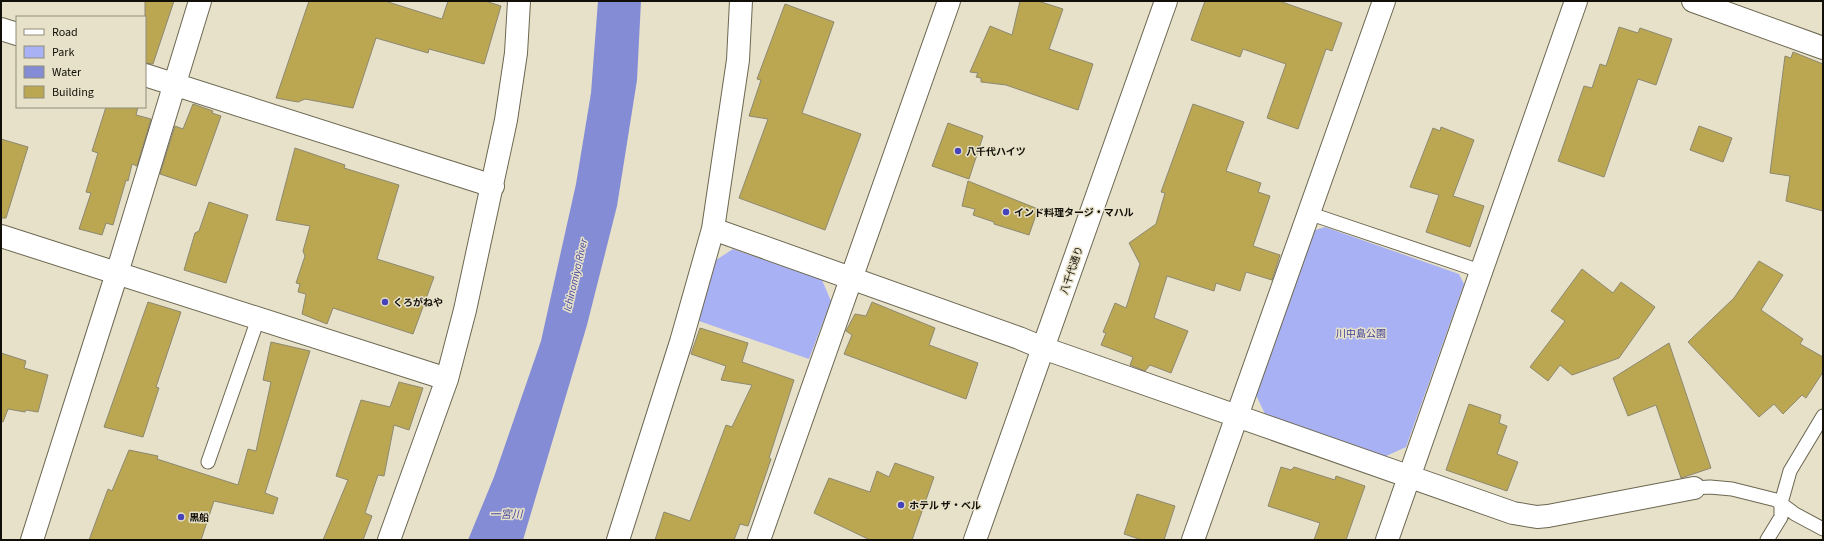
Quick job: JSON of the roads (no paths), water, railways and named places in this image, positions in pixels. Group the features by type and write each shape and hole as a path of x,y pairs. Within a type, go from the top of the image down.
{"street":[{"path":"32,540 117,273 173,84 200,1"},
{"path":"389,540 447,380 465,310 493,186 506,120 516,53 519,1"},
{"path":"618,540 681,342 713,229 738,60 740,1"},
{"path":"759,540 949,1"},
{"name":"八千代通り","path":"976,540 1166,1"},
{"path":"1193,540 1384,1"},
{"path":"1386,540 1410,476 1480,271 1576,1"},
{"path":"1693,1 1823,48"},
{"path":"1,29 16,34"},
{"path":"146,75 493,186"},
{"path":"713,229 1019,338 1043,348 1513,513 1548,516 1694,488"},
{"path":"1,236 447,380"}],"lane":[{"path":"1308,213 1480,271"},
{"path":"208,462 258,319"},
{"path":"1767,540 1781,517 1781,503 1790,471 1823,416"},
{"path":"1694,488 1710,486 1764,496 1781,503 1795,514 1823,529"}],"water":[{"name":"一宮川","path":"598,1 641,1 637,80 617,206 587,325 523,540 468,540 494,477 541,341 576,184 591,93"}],"place":[{"name":"八千代ハイツ","path":"958,151"},
{"name":"インド料理タージ・マハル","path":"1006,212"},
{"name":"くろがねや","path":"385,302"},
{"name":"ホテル ザ・ベル","path":"901,505"},
{"name":"黒船","path":"181,517"}],"water label":[{"name":"Ichinomiya River","path":"575,275"}],"park label":[{"name":"川中島公園","path":"1361,333"}]}
